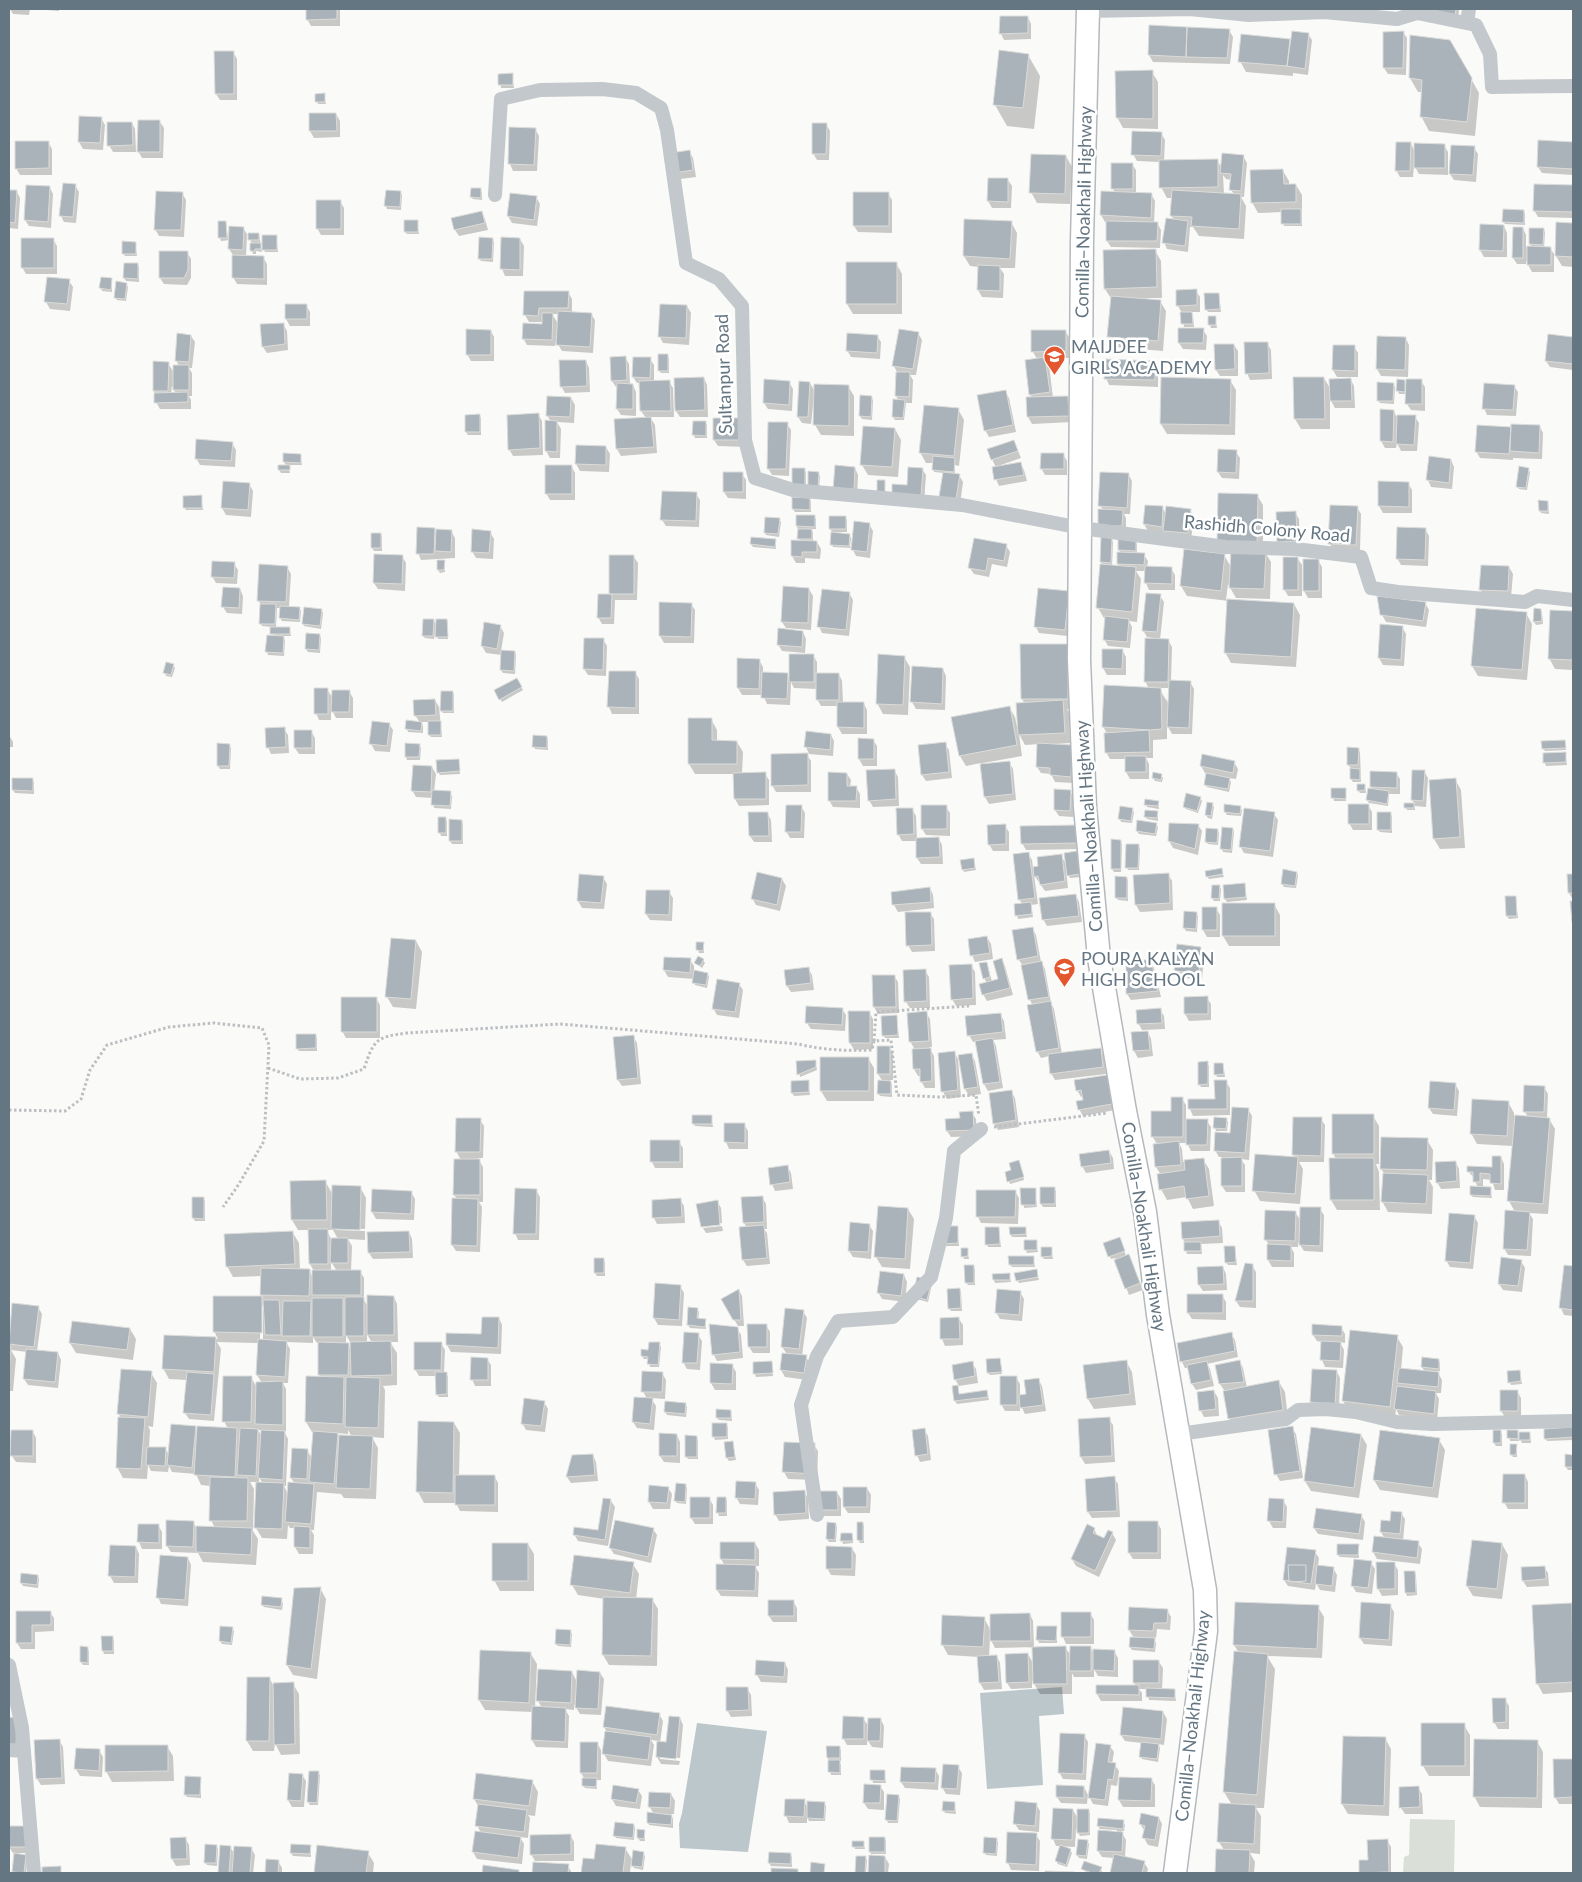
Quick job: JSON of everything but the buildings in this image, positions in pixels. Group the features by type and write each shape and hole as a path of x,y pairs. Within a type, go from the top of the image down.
{"highway":[{"name":"Comilla–Noakhali Highway","path":"1088,10 1082,241 1079,660 1085,807 1099,958 1125,1111 1145,1212 1158,1314 1205,1590 1206,1631 1175,1873"}],"street":[{"path":"1088,10 1190,9 1249,15 1324,12 1397,19 1417,13 1476,25 1490,54 1492,87 1573,86"},
{"path":"1467,23 1469,9"},
{"name":"Sultanpur Road","path":"495,195 502,99 540,90 602,89 636,93 661,108 667,130 686,263 719,279 742,306 744,440 756,478 793,490 962,505 1081,528"},
{"name":"Rashidh Colony Road","path":"1081,528 1226,547 1295,549 1361,557 1371,588 1398,592 1525,602 1537,596 1573,600"},
{"path":"817,1515 801,1405 817,1356 838,1321 893,1317 931,1277 946,1218 954,1152 981,1129"},
{"path":"1179,1434 1286,1419 1298,1410 1326,1409 1356,1412 1398,1422 1433,1424 1573,1421"},
{"path":"9,1665 22,1728 34,1873"},
{"path":"9,1750 24,1751"}],"path":[{"path":"268,1068 300,1079 338,1078 364,1069 372,1046 384,1036 560,1024 798,1044 819,1049 845,1051 872,1050 876,1012 969,1006"},
{"path":"9,1110 65,1111 80,1099 90,1070 108,1045 169,1027 214,1023 262,1028 270,1045 264,1141 223,1207"},
{"path":"874,1041 891,1040 897,1095 939,1097 976,1095 981,1129 1125,1111"}],"shaded area":[{"path":"1062,1687 1064,1714 1039,1716 1043,1785 987,1789 980,1693"},
{"path":"697,1723 767,1731 748,1852 680,1848 679,1824"},
{"path":"1410,1819 1455,1820 1454,1873 1403,1873 1404,1857 1409,1855"}],"place":[{"name":"MAIJDEE GIRLS ACADEMY","path":"1055,376"},
{"name":"POURA KALYAN HIGH SCHOOL","path":"1065,988"}]}
